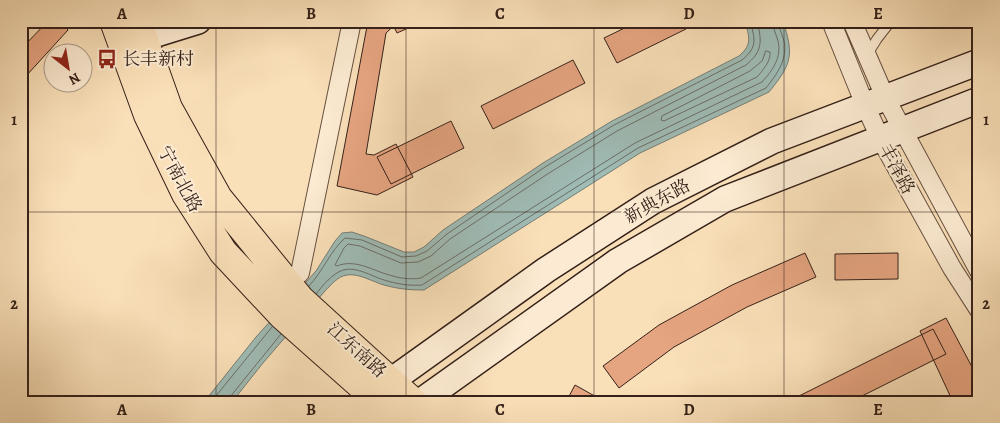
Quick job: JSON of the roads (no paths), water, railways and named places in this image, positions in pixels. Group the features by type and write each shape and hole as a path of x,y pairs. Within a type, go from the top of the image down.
{"main road":[{"name":"宁南北路","path":"114,21 148,115 186,194 223,252 290,299"},
{"path":"140,30 198,21"},
{"name":"宁南北路","path":"140,30 168,108 218,198 290,299"},
{"name":"新典东路","path":"379,395 546,270 653,201 772,141 979,62"},
{"name":"新典东路","path":"420,402 618,260 725,199 979,100"},
{"name":"江东南路","path":"290,299 314,328 379,395 413,402"}],"street":[{"path":"290,299 300,273 352,21"},
{"name":"丰泽路","path":"831,21 875,101 952,268 979,310"},
{"name":"丰泽路","path":"852,21 866,56 875,101 891,134 979,271"}],"lane":[{"path":"866,56 891,21"}],"water":[{"path":"745,21 783,21 789,42 789,59 782,74 769,92 640,153 424,290 384,285 356,275 341,277 325,291 232,402 204,402 256,337 316,271 342,233 352,232 404,252 414,252 424,247 443,230 543,163 612,121 739,56 746,48 749,40"}],"place":[{"name":"长丰新村","path":"107,59"}]}
